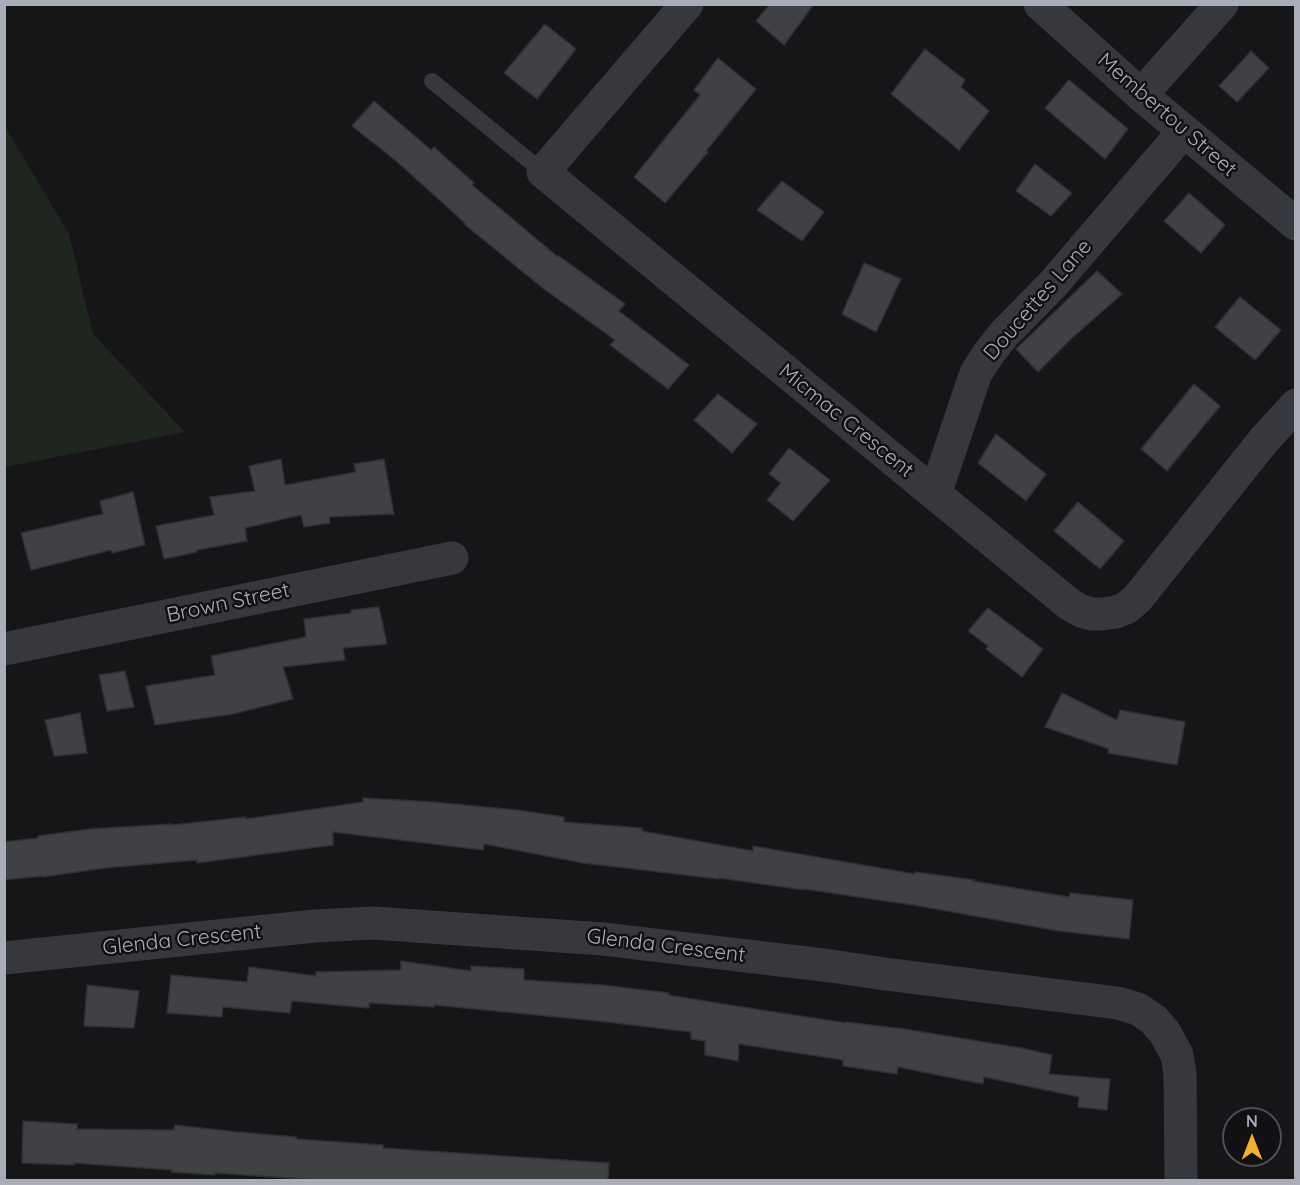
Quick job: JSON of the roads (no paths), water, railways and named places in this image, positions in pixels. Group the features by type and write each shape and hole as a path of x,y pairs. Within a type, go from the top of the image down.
{"street":[{"path":"543,172 687,4"},
{"name":"Membertou Street","path":"1040,4 1142,95 1296,224"},
{"path":"1142,95 1222,4"},
{"name":"Doucettes Lane","path":"935,494 976,373 989,353 1004,334 1053,285 1184,131"},
{"name":"Micmac Crescent","path":"543,172 1069,604 1081,611 1092,614 1116,612 1126,608 1137,599 1263,440 1296,405"},
{"name":"Brown Street","path":"4,649 452,558"},
{"name":"Glenda Crescent","path":"4,958 315,926 373,923 603,939 1118,1003 1138,1009 1154,1020 1165,1033 1177,1055 1180,1074 1181,1180"}],"lane":[{"path":"432,81 543,172"}]}
